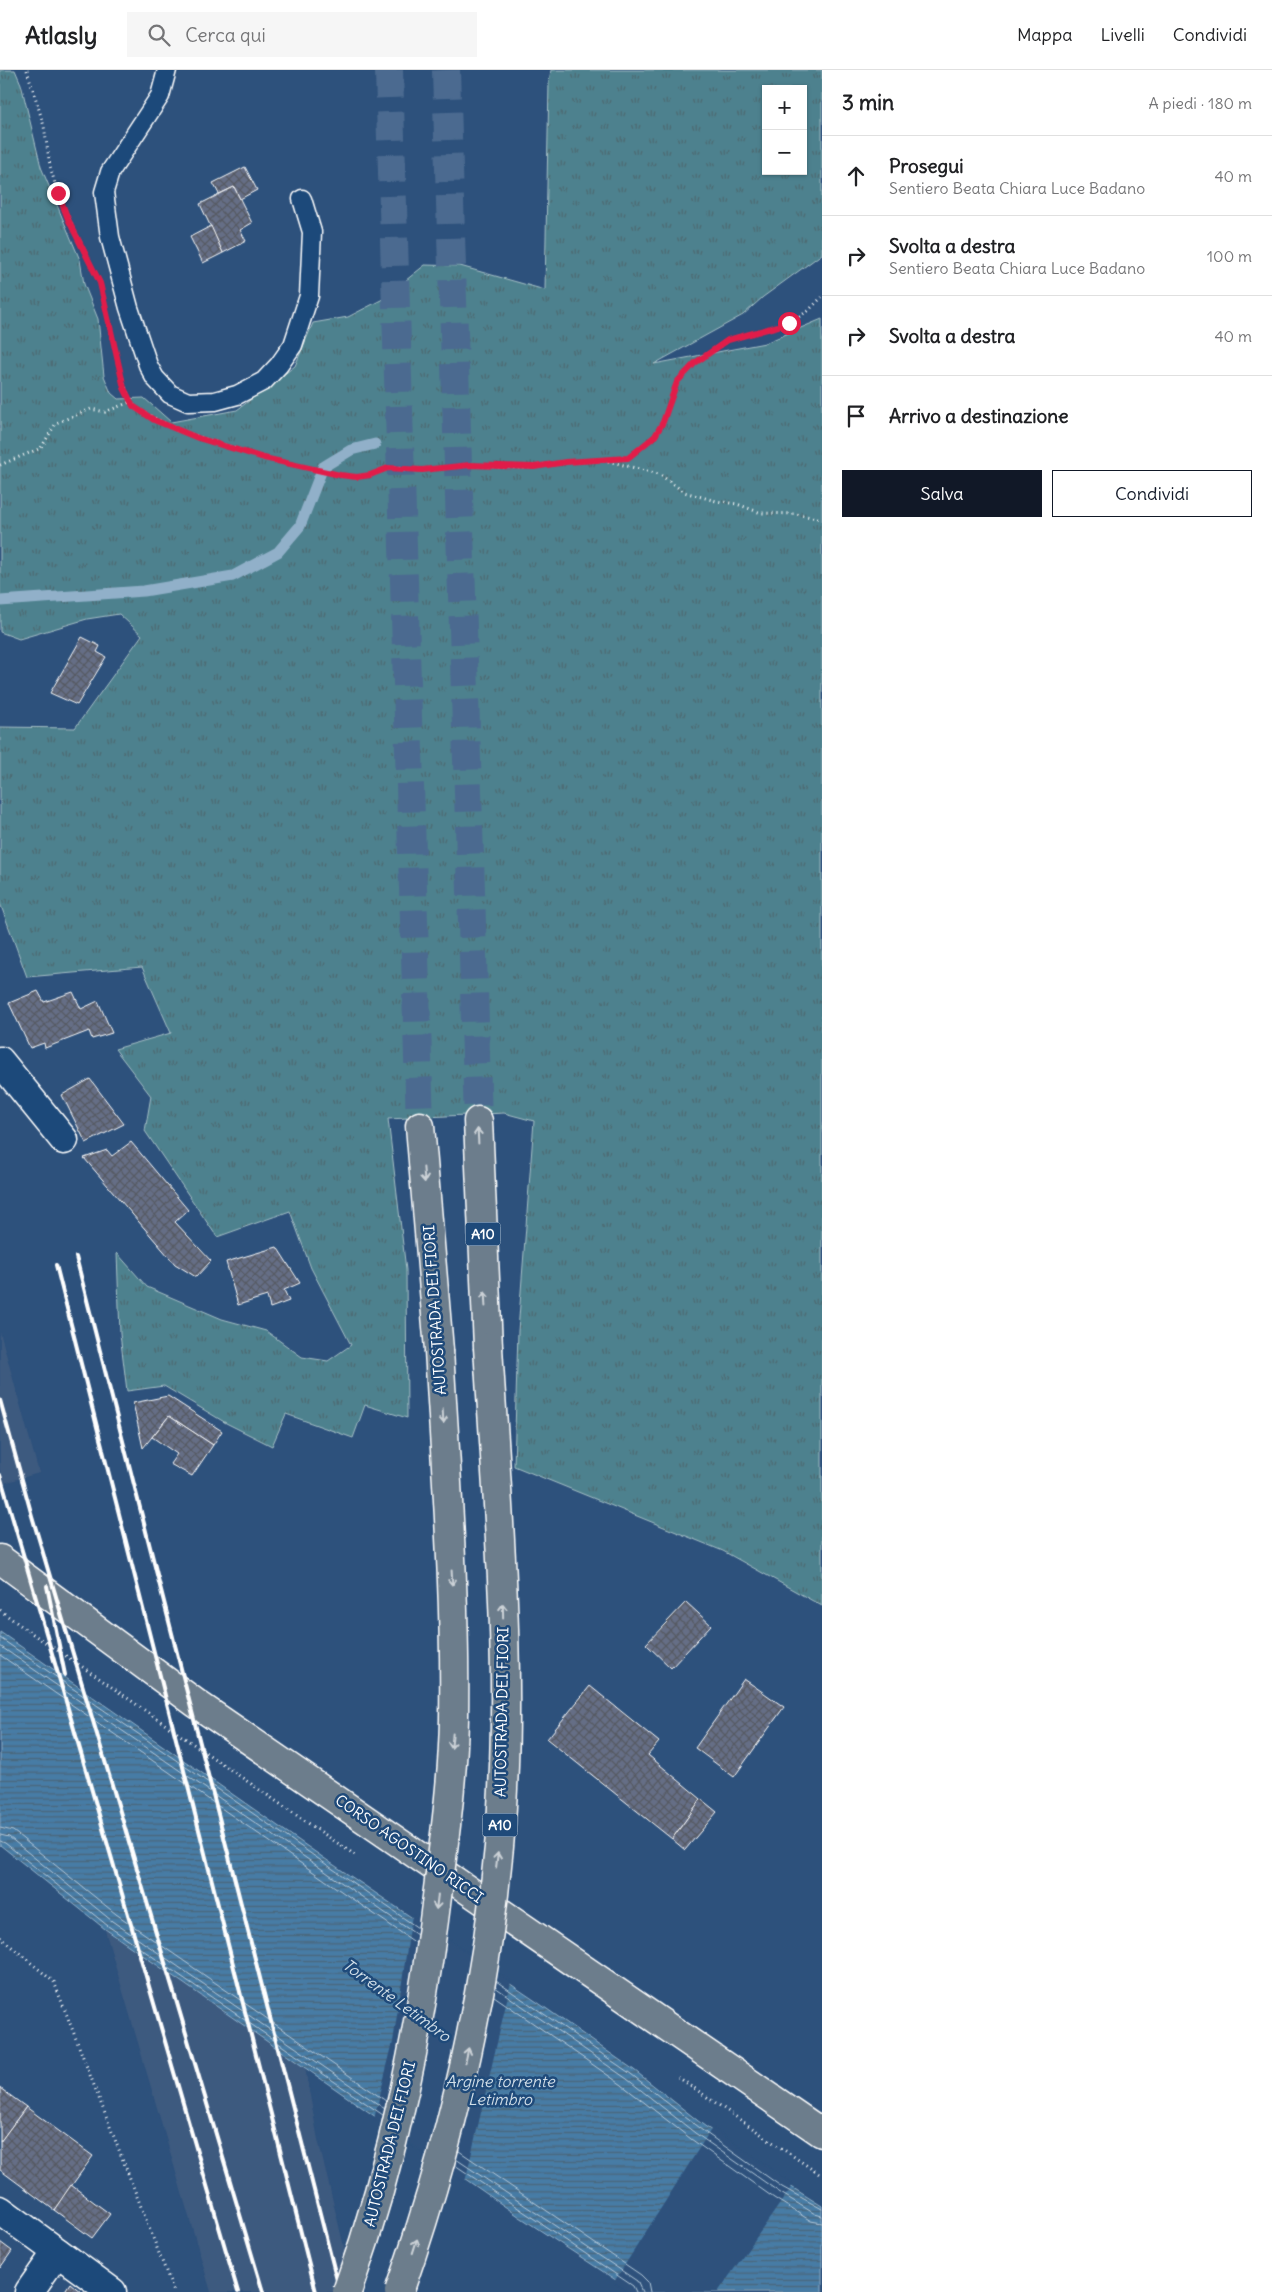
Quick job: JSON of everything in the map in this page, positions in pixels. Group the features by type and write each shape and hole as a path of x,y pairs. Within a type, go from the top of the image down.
{"main road":[{"name":"AUTOSTRADA DEI FIORI","path":"400,2292 454,2118 482,1984 499,1846 505,1705 503,1598 488,1347 478,1121"},
{"name":"AUTOSTRADA DEI FIORI","path":"348,2292 368,2234 405,2097 430,1959 444,1842 454,1721 453,1614 439,1350 420,1126"},
{"name":"CORSO AGOSTINO RICCI","path":"0,1559 197,1704 822,2133"}],"street":[{"path":"0,1061 64,1140"},
{"path":"0,2210 112,2292"},
{"path":"29,2292 57,2252"}],"lane":[{"path":"167,70 160,96 110,172 104,192 110,237 132,317 155,378 170,394 188,402 215,401 236,395 264,381 279,366 293,345 309,296 312,232 302,199"}],"path":[{"path":"27,70 44,126 50,166 60,201 83,247"},
{"path":"120,374 130,402 136,409 154,420 198,438 264,458 340,475 357,477 370,475 388,468 422,470 470,465 534,467 566,462 628,458 655,436 663,422 677,382 701,359 728,340 789,323 808,311 822,297"},
{"path":"0,465 41,448 56,423 91,409 105,412 130,402"},
{"path":"600,460 659,474 684,492 716,501 737,504 760,513 796,514 822,519"},
{"path":"0,1610 24,1629 96,1676 362,1860"},
{"path":"0,1937 54,1982 174,2292"}],"shaded area":[{"path":"0,1332 39,1473 0,1484"},
{"path":"105,1930 305,2068 318,2140 355,2292 211,2292"}],"green space":[{"path":"0,70 15,70 21,84 41,167 80,260 84,284 98,319 104,376 111,393 118,399 144,398 171,422 237,410 295,366 313,323 348,317 381,300 425,265 460,266 545,290 549,82 551,70 822,70 822,254 763,297 743,315 654,364 765,343 822,319 822,1606 723,1551 514,1466 518,1331 534,1121 504,1113 388,1119 406,1270 407,1418 365,1405 353,1438 286,1414 272,1446 226,1423 164,1386 127,1391 120,1334 117,1253 147,1287 222,1319 266,1331 302,1357 328,1361 351,1345 311,1268 290,1211 217,1237 145,1131 151,1096 115,1049 171,1033 142,967 27,977 0,903 0,727 75,728 142,635 119,614 87,619 19,639 0,632"}],"water":[{"name":"Argine torrente Letimbro","path":"0,1632 331,1863 537,2002 634,2070 702,2124 785,2183 822,2206 822,2292 634,2292 520,2217 105,1929 0,1845"}],"pier":[{"path":"412,1915 511,1982 465,2182 374,2119 393,2042"},
{"path":"712,2128 793,2185 718,2292 629,2292 614,2282"}],"building":[{"path":"245,167 257,190 240,199 234,187 219,194 213,183"},
{"path":"234,187 252,223 240,230 246,241 223,253 200,204"},
{"path":"211,226 223,253 203,263 190,237"},
{"path":"82,637 100,646 97,652 106,657 77,705 50,693"},
{"path":"38,991 44,1002 73,992 81,1009 98,1001 112,1033 92,1039 89,1031 45,1048 44,1043 30,1048 9,1003"},
{"path":"90,1079 124,1124 86,1143 62,1095"},
{"path":"131,1142 188,1210 175,1222 211,1261 196,1277 175,1264 84,1158 107,1150 112,1156"},
{"path":"277,1247 300,1283 284,1290 289,1301 270,1308 267,1296 238,1305 226,1262"},
{"path":"168,1396 222,1431 213,1445 169,1416 143,1448 133,1403"},
{"path":"169,1416 213,1445 192,1476 170,1464 177,1454 152,1437"},
{"path":"686,1602 711,1625 671,1668 646,1644"},
{"path":"744,1679 784,1707 734,1777 695,1748"},
{"path":"590,1686 659,1742 648,1755 701,1799 672,1839 547,1739"},
{"path":"701,1799 717,1812 685,1850 672,1839"},
{"path":"0,2088 26,2107 0,2142"},
{"path":"26,2107 93,2156 54,2210 0,2170 0,2142"},
{"path":"71,2185 110,2214 92,2238 54,2210"},
{"path":"0,2242 12,2251 0,2268"},
{"path":"70,2283 81,2292 64,2292"}],"waterway":[{"path":"0,601 144,591 233,576 278,552 300,526 323,467 351,450 375,444"}],"tunnel":[{"path":"389,70 420,1126"},
{"path":"446,70 478,1121"}],"railway":[{"path":"76,1257 340,2292"},
{"path":"56,1265 316,2292"},
{"path":"0,1400 32,1516 263,2292"},
{"path":"0,1475 238,2292"},
{"path":"47,1586 65,1675"}],"route":[{"path":"58,193 68,219 100,283 111,324 115,353 124,388 133,406 142,414 154,420 198,438 264,458 340,475 357,477 370,475 388,468 422,470 470,465 522,468 566,462 628,458 641,450 655,436 663,422 677,382 695,363 728,340 789,323"}],"water label":[{"name":"Torrente Letimbro","path":"397,2000"}]}
